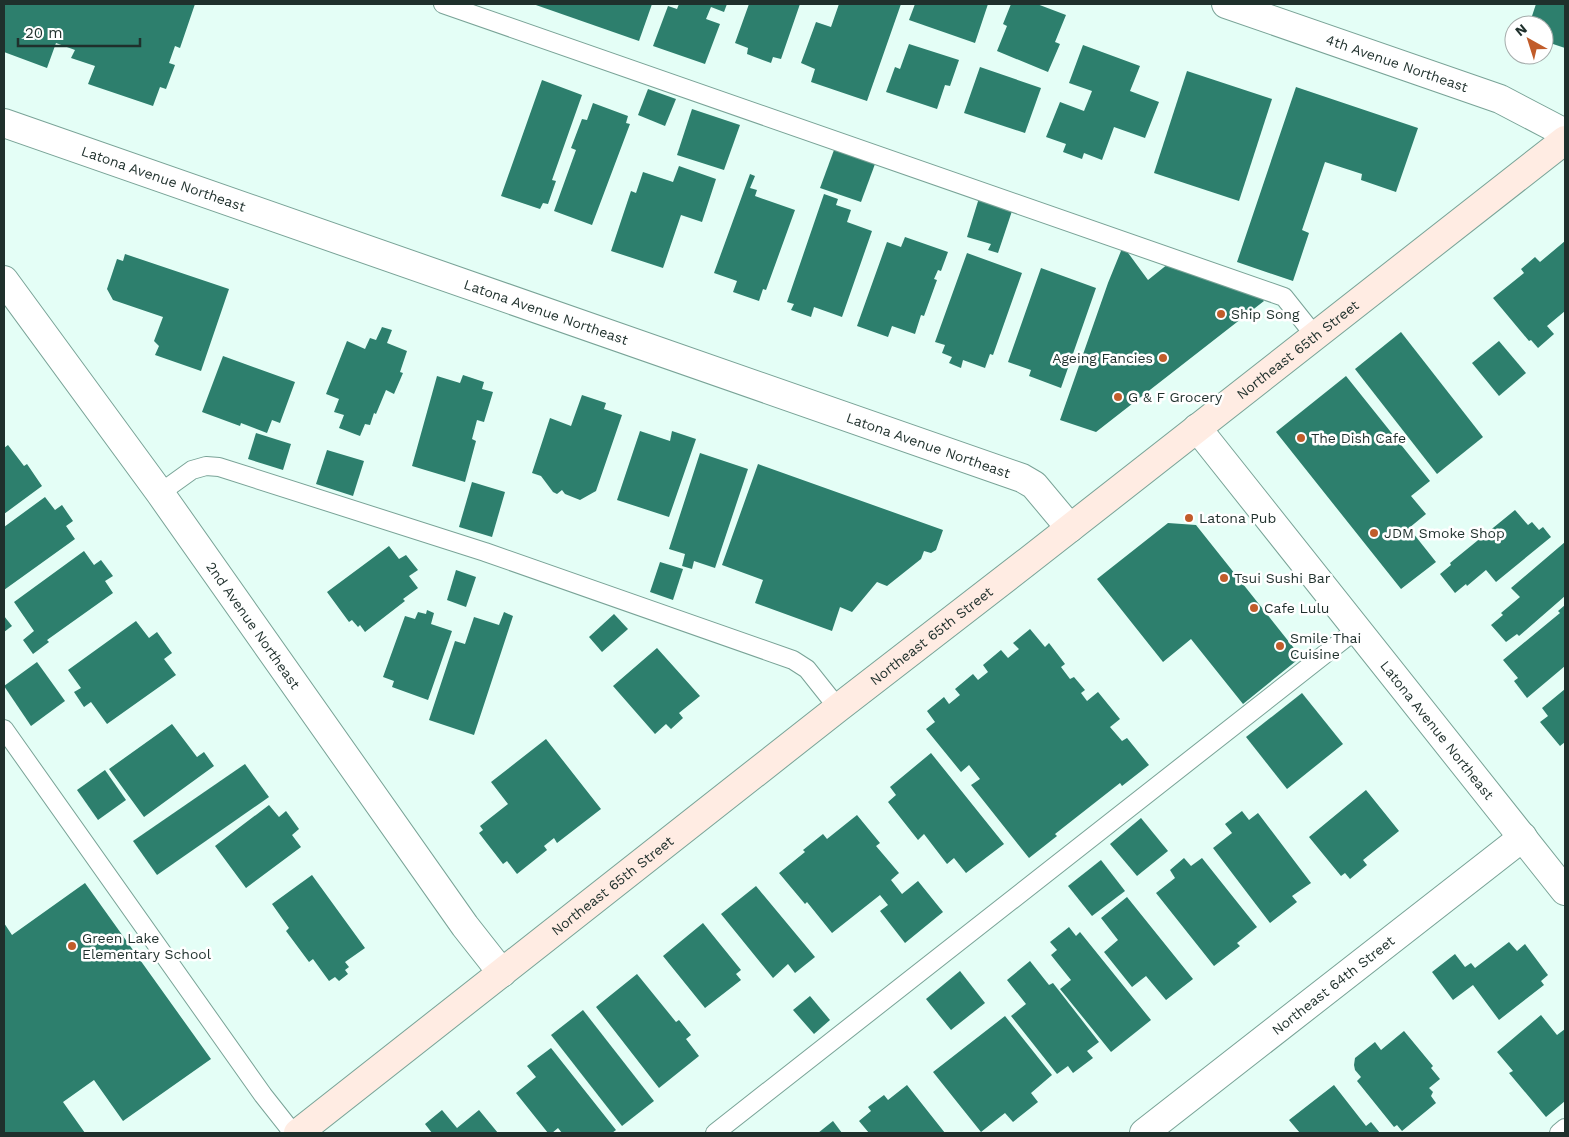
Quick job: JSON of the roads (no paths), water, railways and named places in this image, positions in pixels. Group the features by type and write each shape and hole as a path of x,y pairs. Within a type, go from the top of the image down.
{"main road":[{"name":"Northeast 65th Street","path":"298,1133 1565,140"}],"street":[{"name":"4th Avenue Northeast","path":"1226,4 1500,99 1565,133"},
{"name":"Latona Avenue Northeast","path":"4,123 1022,478 1034,485 1070,528"},
{"name":"2nd Avenue Northeast","path":"4,280 160,493 465,926 502,973"},
{"name":"Latona Avenue Northeast","path":"1197,428 1565,891"},
{"name":"Northeast 64th Street","path":"1144,1133 1523,837"}],"lane":[{"path":"443,4 1284,297 1315,336"},
{"path":"160,493 192,470 206,466 219,468 485,552 793,660 807,669 838,708"},
{"path":"715,1133 1357,629"},
{"path":"4,729 263,1095 293,1133"},
{"path":"1559,1133 1565,1128"}],"place":[{"name":"Ship Song","path":"1221,314"},
{"name":"Ageing Fancies","path":"1163,358"},
{"name":"G & F Grocery","path":"1118,397"},
{"name":"The Dish Cafe","path":"1301,438"},
{"name":"Latona Pub","path":"1189,518"},
{"name":"JDM Smoke Shop","path":"1374,533"},
{"name":"Tsui Sushi Bar","path":"1224,578"},
{"name":"Cafe Lulu","path":"1254,608"},
{"name":"Smile Thai Cuisine","path":"1280,646"},
{"name":"Green Lake Elementary School","path":"72,946"}]}
